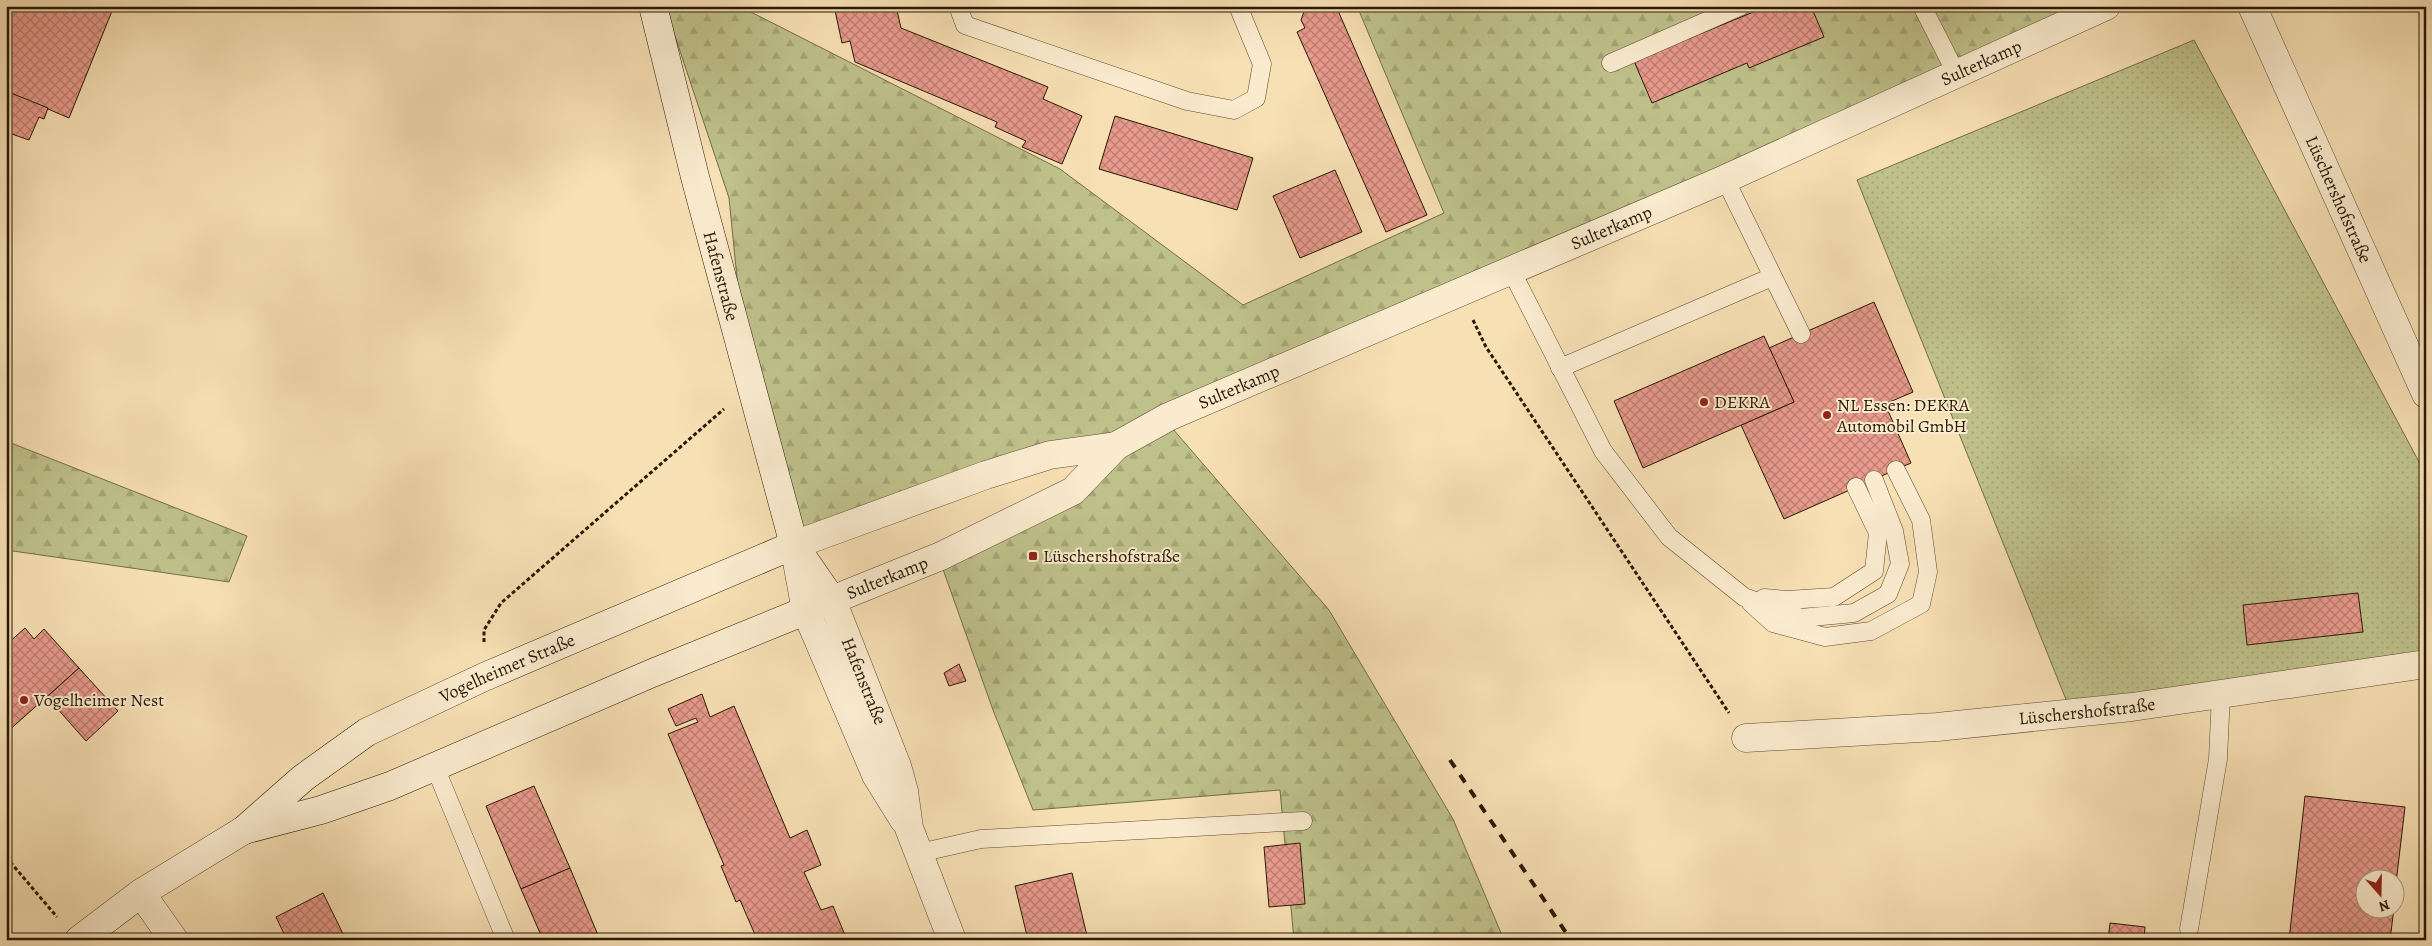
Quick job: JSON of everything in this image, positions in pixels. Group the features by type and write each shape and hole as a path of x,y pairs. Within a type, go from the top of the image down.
{"street":[{"name":"Hafenstraße","path":"653,6 794,545 806,611 876,775 909,828 952,940"},
{"name":"Sulterkamp","path":"806,611 941,556 1019,520 1073,491 1116,446 1168,417 1512,272 1957,75 2106,6"},
{"name":"Lüschershofstraße","path":"2252,6 2426,394"},
{"name":"Sulterkamp","path":"794,545 986,476 1050,456 1116,446"},
{"name":"Hafenstraße","path":"794,545 832,600 898,766 904,791 909,828"},
{"name":"Vogelheimer Straße","path":"79,940 141,894 244,830 303,778 367,732 484,677 794,545"},
{"name":"Vogelheimer Straße","path":"244,830 330,807 390,786 650,674 806,611"},
{"name":"Lüschershofstraße","path":"1746,738 1937,727 2132,707 2426,664"},
{"path":"141,894 174,940"}],"lane":[{"path":"958,6 965,25 1187,101 1234,110 1256,98 1262,64 1238,6"},
{"path":"1611,63 1741,6"},
{"path":"1922,6 1957,75"},
{"path":"1724,179 1801,334"},
{"path":"1512,272 1603,451 1669,537 1744,597 1773,623 1825,637 1871,632 1921,604 1928,572 1921,520 1896,470"},
{"path":"1560,368 1772,276"},
{"path":"1744,597 1801,618 1854,613 1888,594 1900,564 1894,531 1874,480"},
{"path":"1744,597 1786,600 1834,597 1874,571 1878,533 1856,487"},
{"path":"2189,929 2218,759 2221,694"},
{"path":"435,768 506,940"},
{"path":"919,853 981,839 1303,821"}],"path":[{"path":"1459,293 1486,347 1746,738"},
{"path":"484,677 484,630 501,603 751,386"},
{"path":"6,857 59,919"}],"green space":[{"path":"665,6 739,6 1060,169 1243,305 1444,213 1357,6 2099,6 1117,444 797,541 744,348 729,198"},
{"path":"2194,40 2426,475 2426,654 2069,707 1857,180"},
{"path":"1166,421 1329,610 1453,819 1504,940 1294,940 1280,790 1033,810 993,710 939,558"},
{"path":"6,441 247,536 229,582 6,550"}],"building":[{"path":"6,6 114,6 69,118 6,91"},
{"path":"834,6 896,6 901,28 1048,87 1043,99 1082,116 1062,164 1022,147 1026,141 995,127 997,122 855,62 850,41 842,43"},
{"path":"1306,6 1336,6 1427,215 1386,232 1297,32 1305,28 1301,20"},
{"path":"1768,6 1811,6 1824,37 1749,68 1747,63 1652,103 1634,61"},
{"path":"6,91 48,108 44,119 39,117 29,140 6,132"},
{"path":"1115,116 1253,158 1237,210 1099,169"},
{"path":"1335,170 1362,232 1300,258 1273,196"},
{"name":"NL Essen: DEKRA Automobil GmbH","path":"1874,302 1913,392 1885,404 1911,463 1784,519 1741,425 1794,402 1769,348"},
{"name":"DEKRA","path":"1764,336 1794,402 1643,468 1614,401"},
{"path":"2358,593 2363,632 2247,645 2243,605"},
{"name":"Vogelheimer Nest","path":"25,628 34,639 44,629 79,668 6,733 6,645"},
{"path":"959,664 966,681 949,686 944,673"},
{"path":"79,668 118,711 86,741 47,697"},
{"path":"702,694 710,717 734,706 790,838 807,830 821,865 804,872 821,910 833,906 847,940 754,940 756,937 740,900 736,902 721,866 724,865 668,734 698,722 696,718 676,726 668,709"},
{"path":"534,786 570,868 521,889 486,806"},
{"path":"2305,796 2405,807 2398,868 2354,868 2354,918 2393,918 2390,940 2289,940"},
{"path":"1300,843 1305,904 1269,907 1264,847"},
{"path":"570,868 600,940 543,940 521,889"},
{"path":"1072,873 1088,940 1028,940 1015,886"},
{"path":"323,893 346,940 287,940 276,917"},
{"path":"2110,923 2145,927 2144,940 2108,940"}],"railway":[{"path":"1450,760 1571,940"}],"place":[{"name":"DEKRA","path":"1704,402"},
{"name":"NL Essen: DEKRA Automobil GmbH","path":"1827,415"},
{"name":"Lüschershofstraße","path":"1033,556"},
{"name":"Vogelheimer Nest","path":"24,700"}]}
